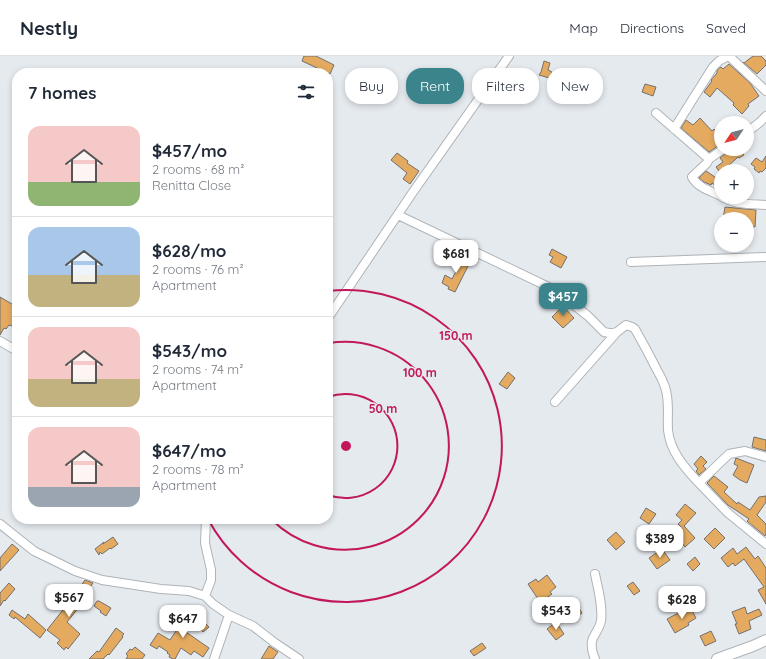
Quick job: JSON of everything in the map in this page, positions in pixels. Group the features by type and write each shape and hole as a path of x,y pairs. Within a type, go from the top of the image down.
{"street":[{"path":"333,311 457,128 509,56"},
{"path":"674,129 713,67 719,61 729,56 766,91"},
{"path":"656,113 709,159"},
{"path":"754,127 766,116"},
{"path":"714,155 692,177 695,183 714,194"},
{"path":"741,204 766,205"},
{"path":"398,215 555,290 588,316 604,332 617,332"},
{"path":"631,262 766,257"},
{"path":"555,402 617,332 626,325 635,329 665,385 669,403 668,428 673,450 688,471 728,513 766,544"},
{"path":"0,341 12,348"},
{"path":"698,482 729,454 745,451 766,457"},
{"path":"0,524 34,551 75,572 102,580 161,589 189,591 205,596 213,604 229,615 253,626 299,659"},
{"path":"205,596 211,580 211,570 204,543 206,524"},
{"path":"595,574 600,602 601,621 593,639 591,648 595,659"},
{"path":"214,659 229,615"},
{"path":"717,659 754,646 766,640"}],"building":[{"path":"304,56 316,56 334,65 333,68 317,68 302,61"},
{"path":"753,56 761,56 766,61 766,65 757,74 744,63"},
{"path":"544,61 550,63 549,68 547,68 547,77 539,75"},
{"path":"729,64 750,83 759,96 748,104 749,106 742,114 733,105 734,103 717,88 710,97 704,92 717,73 717,70 721,67 723,69"},
{"path":"645,84 656,87 653,96 642,92"},
{"path":"700,118 712,131 714,129 714,149 709,152 681,128 686,120 693,125"},
{"path":"397,153 408,161 407,163 419,171 410,184 403,179 407,173 391,160"},
{"path":"722,156 742,156 738,157 730,164 720,164 723,162 720,158"},
{"path":"766,156 766,168 759,173 754,169 754,164 751,164 756,158 762,162"},
{"path":"706,171 714,176 714,185 704,182 699,178"},
{"path":"725,207 756,210 755,227 754,212 724,212"},
{"path":"552,249 567,257 561,268 550,262 553,257 549,255"},
{"path":"453,256 469,264 455,292 448,289 449,287 442,283 445,275 452,279 458,267 449,263"},
{"path":"0,297 12,304 12,326 9,325 6,329 4,328 0,335"},
{"path":"563,306 574,318 563,328 552,317"},
{"path":"508,372 515,378 507,389 499,384"},
{"path":"754,437 766,440 766,451 752,447"},
{"path":"701,456 707,462 703,466 706,469 699,475 696,471 698,469 694,464"},
{"path":"736,458 754,465 747,483 733,475 738,466 734,464"},
{"path":"714,476 728,487 724,492 737,504 738,502 750,510 759,497 766,496 766,502 757,515 766,524 765,536 747,521 749,519 728,505 707,483"},
{"path":"685,504 696,513 684,526 695,538 685,547 674,534 682,528 678,524 682,520 676,515"},
{"path":"646,508 656,514 649,524 640,518"},
{"path":"715,528 725,538 714,549 704,539"},
{"path":"616,532 625,542 616,550 607,540"},
{"path":"113,537 118,544 102,554 100,552 99,555 95,549"},
{"path":"12,544 19,550 0,571 0,558"},
{"path":"746,547 755,559 758,556 766,568 766,604 758,590 764,587 744,559 735,566 733,563 728,567 721,558 733,548 737,554"},
{"path":"662,549 670,560 657,569 649,558"},
{"path":"695,557 700,564 693,571 687,564"},
{"path":"547,575 556,587 550,592 552,594 540,602 528,584 536,579 538,582"},
{"path":"85,580 93,583 86,593 89,595 67,622 80,634 68,649 66,647 64,650 57,643 60,640 47,630"},
{"path":"633,582 640,591 634,595 627,586"},
{"path":"9,583 15,589 0,606 0,593"},
{"path":"572,597 582,613 573,620 562,604"},
{"path":"97,601 111,608 106,616 94,606"},
{"path":"690,607 696,618 688,623 689,625 675,633 667,619"},
{"path":"745,607 747,614 759,609 762,615 749,621 751,629 739,634 732,612"},
{"path":"12,610 25,619 28,614 46,630 40,638 15,617 14,619 9,615"},
{"path":"188,611 199,617 209,627 203,632 193,622 186,632 209,648 203,657 194,651 191,655 181,648 175,659 173,659 169,657 170,655 167,653 168,652 159,646 157,649 150,645 158,633 170,640 179,628"},
{"path":"556,622 564,634 556,640 547,629"},
{"path":"116,628 124,634 109,655 108,654 103,659 89,659 97,651 99,652"},
{"path":"711,631 716,641 705,646 700,636"},
{"path":"482,643 486,648 474,656 470,651"},
{"path":"269,646 278,652 273,659 261,659"},
{"path":"135,647 145,655 142,659 126,659 128,656 126,654 130,649 132,650"}]}
